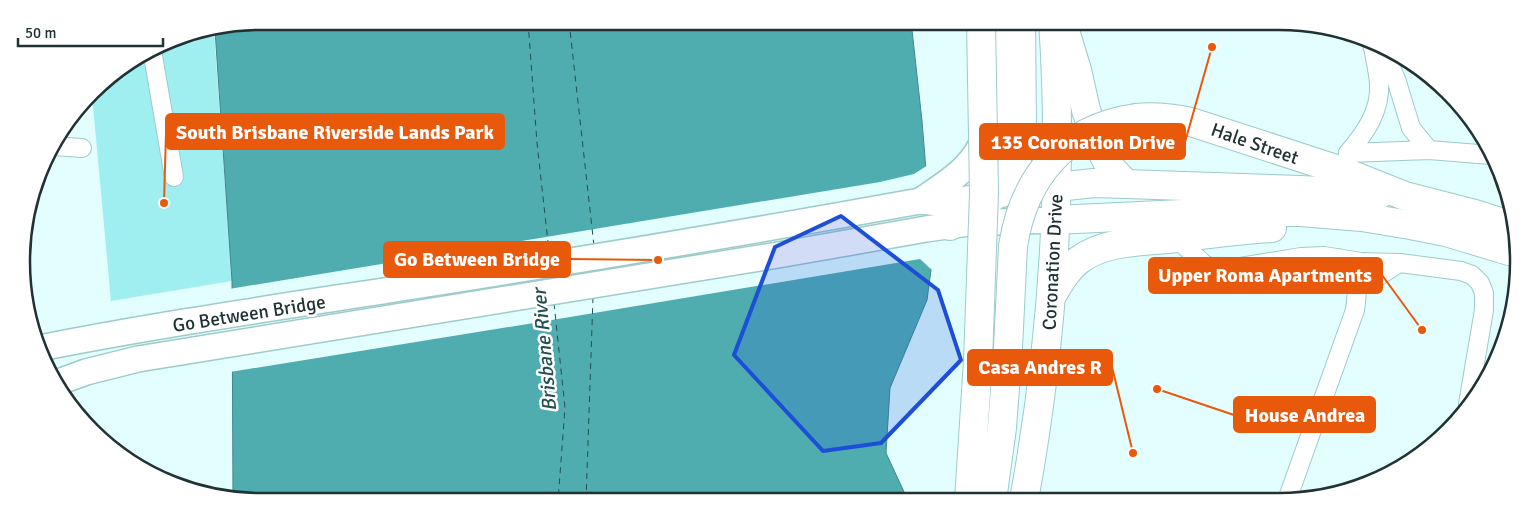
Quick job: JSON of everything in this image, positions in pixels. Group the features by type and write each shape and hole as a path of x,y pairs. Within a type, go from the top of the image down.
{"highway":[{"path":"969,493 978,361 984,193 981,30"},
{"path":"1002,30 1001,113 1004,137 1014,159 1054,198 1094,183 1300,190 1405,196"},
{"path":"948,226 974,212 995,196 1006,178 1014,159 1022,128 1022,30"},
{"name":"Coronation Drive","path":"1025,493 1039,412 1052,297 1056,90 1053,30"},
{"path":"1065,30 1077,70 1086,110 1098,144 1110,167 1126,184"},
{"name":"Hale Street","path":"993,493 1002,428 1013,246 1019,215 1028,193 1049,162 1078,138 1106,124 1136,118 1164,117 1191,122 1342,171 1405,196 1475,214 1509,236"},
{"path":"1247,140 1284,143 1348,153"},
{"name":"Hale Street","path":"1054,198 1090,219 1260,211 1300,212 1378,219 1446,232 1509,238"},
{"path":"1052,297 1069,269 1079,260 1100,249 1115,245 1245,230 1314,227 1344,215"}],"main road":[{"path":"920,201 951,180 976,156 982,146 988,121 994,30"},
{"name":"Go Between Bridge","path":"47,347 798,223 920,201 939,203 995,196 1054,198"},
{"name":"Go Between Bridge","path":"63,380 86,372 138,359 948,226 1054,198"}],"street":[{"path":"1348,153 1372,120 1378,100 1379,83 1374,51"},
{"path":"1380,54 1386,60 1396,79 1411,128 1429,150"},
{"path":"153,57 174,177"},
{"path":"61,147 82,148"},
{"path":"1348,153 1429,150 1484,154"},
{"path":"1176,238 1201,262 1209,267 1227,270 1301,257 1324,256 1361,262 1400,263 1461,271 1472,275 1480,283 1484,293 1484,310 1470,391"},
{"path":"1290,493 1355,310 1356,280 1350,268 1337,258"},
{"path":"1356,280 1373,280 1400,263"}],"highlighted area":[{"path":"841,216 938,290 961,360 881,443 823,451 734,355 775,247"}],"shaded area":[{"path":"214,34 232,281 111,301 93,103 109,87 146,61 187,42"}],"water":[{"name":"Brisbane River","path":"246,30 912,30 929,207 935,240 927,300 890,388 886,453 905,493 246,493 233,491 232,281 215,34"}],"pier":[{"path":"928,165 931,207 937,239 933,271 920,259 230,372 229,289 880,182 914,174"}],"ferry route":[{"path":"529,30 537,143 549,251"},
{"path":"570,30 594,246"},
{"path":"586,493 593,297"},
{"path":"554,303 565,408 559,493"}],"place":[{"name":"135 Coronation Drive","path":"1212,47"},
{"name":"South Brisbane Riverside Lands Park","path":"164,203"},
{"name":"Go Between Bridge","path":"658,260"},
{"name":"Upper Roma Apartments","path":"1422,330"},
{"name":"House Andrea","path":"1157,389"},
{"name":"Casa Andres R","path":"1133,453"}]}
